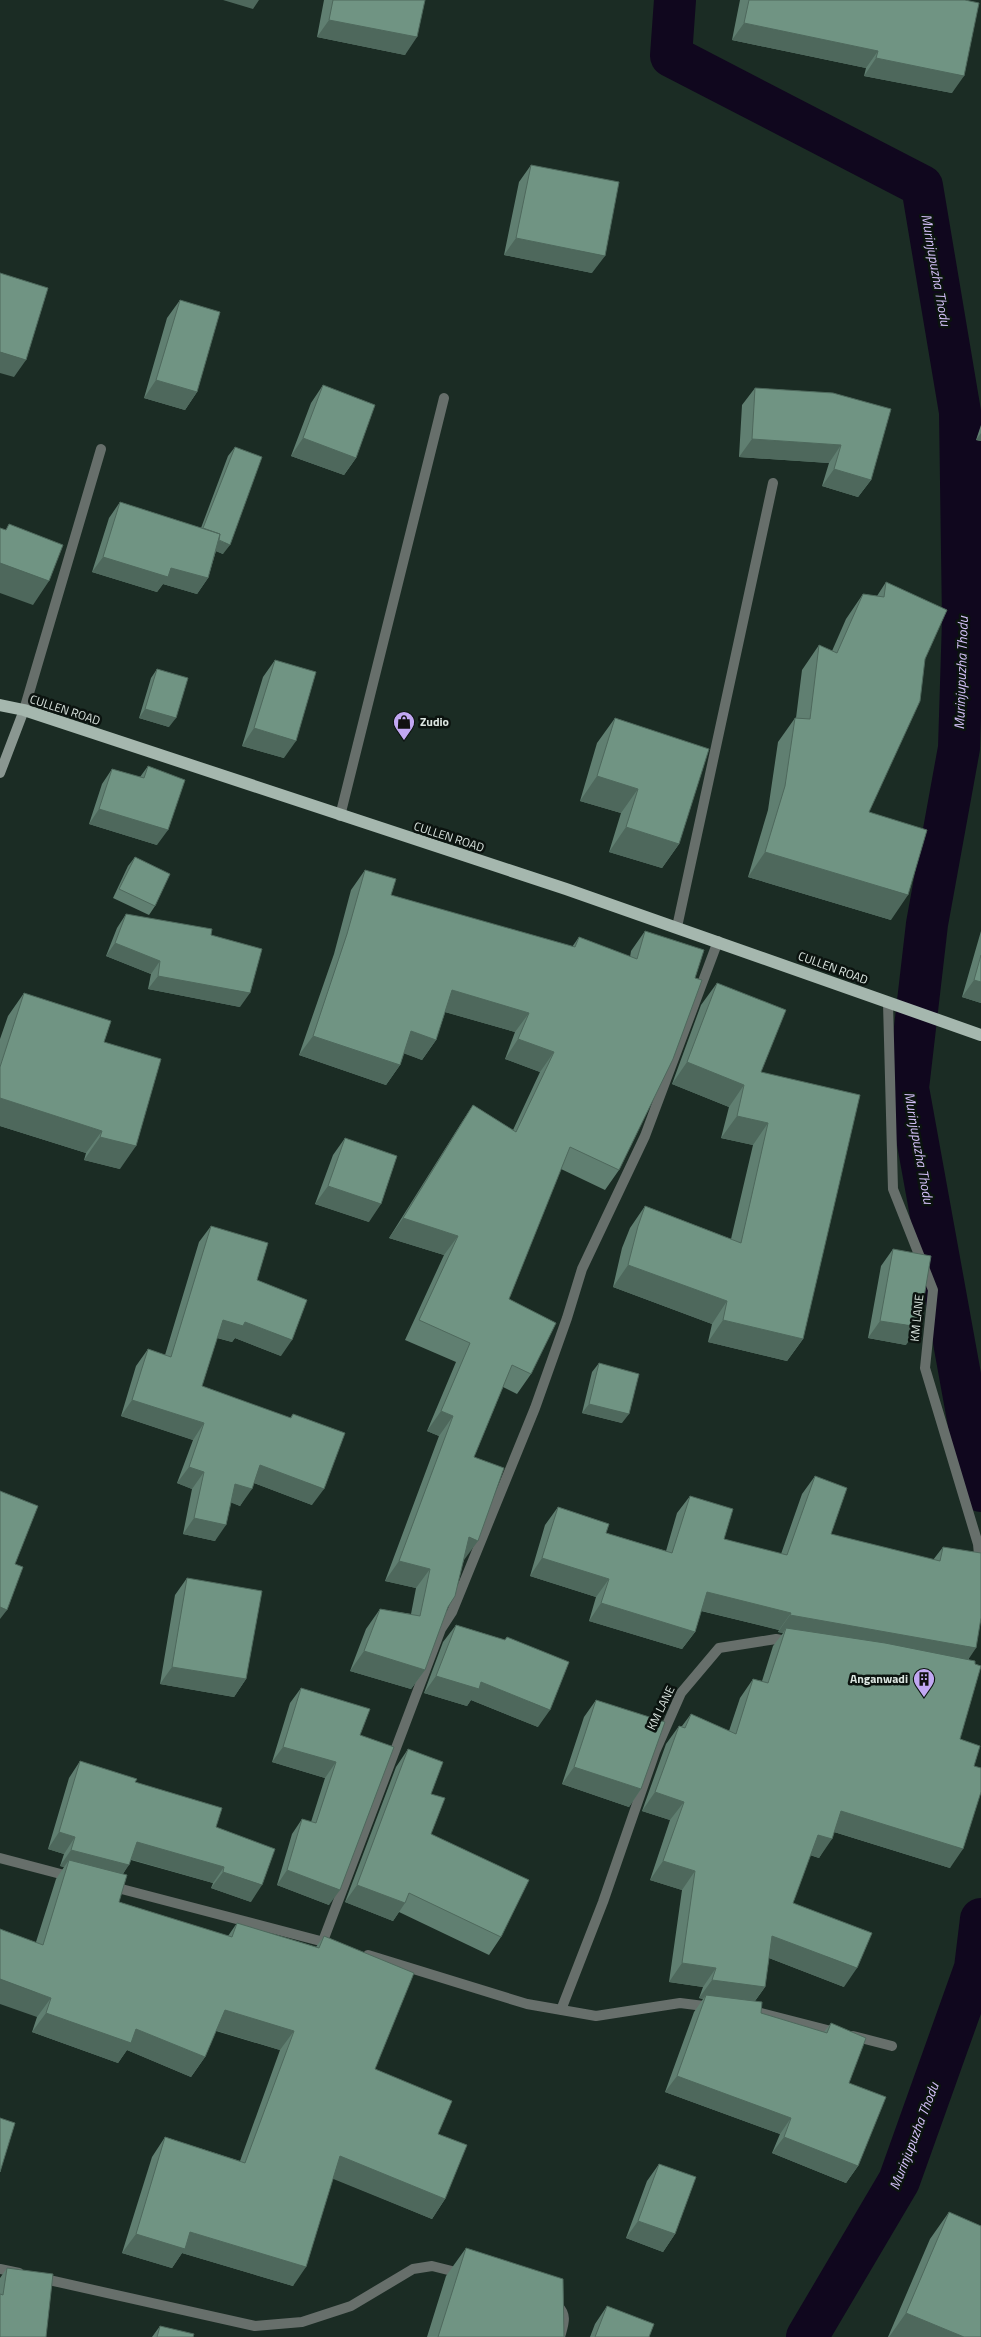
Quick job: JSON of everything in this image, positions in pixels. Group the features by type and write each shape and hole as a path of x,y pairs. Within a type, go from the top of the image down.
{"main road":[{"name":"CULLEN ROAD","path":"0,705 24,710 677,927 981,1036"},
{"path":"0,773 24,710"}],"street":[{"path":"340,816 444,398"},
{"path":"24,710 100,449"},
{"path":"677,927 773,483"},
{"path":"323,1941 441,1629 452,1612 535,1408 568,1318 582,1269 645,1136 718,941"},
{"name":"KM LANE","path":"888,1003 893,1189 933,1290 925,1368 978,1544 981,1576"},
{"name":"KM LANE","path":"561,2010 603,1902 655,1752 681,1693 719,1648 776,1639 805,1644"},
{"path":"0,1858 342,1947"},
{"path":"360,1953 527,2004 596,2016 680,2003 719,2008"},
{"path":"748,2012 892,2046"},
{"path":"0,2269 255,2326 302,2322 351,2306 413,2269 432,2266 474,2277"},
{"path":"546,2301 556,2304 562,2311 565,2321 560,2337"}],"building":[{"path":"333,0 425,0 417,37 329,20"},
{"path":"749,0 965,0 979,3 964,76 876,58 878,51 744,23"},
{"path":"531,165 619,182 605,256 516,238"},
{"path":"0,273 48,288 26,360 0,352"},
{"path":"180,300 220,312 197,392 156,380"},
{"path":"323,385 375,405 356,458 303,438"},
{"path":"755,388 833,393 891,409 871,480 834,469 841,445 752,439"},
{"path":"235,447 262,457 230,545 219,540 220,534 203,528"},
{"path":"120,502 220,534 208,578 171,568 168,577 103,557"},
{"path":"9,524 63,545 49,581 0,563 0,528 6,530"},
{"path":"886,582 947,610 925,659 920,701 869,812 927,830 908,895 765,852 785,786 795,718 810,719 819,645 837,653 863,594 884,597"},
{"path":"275,660 316,672 296,741 254,728"},
{"path":"157,669 188,678 176,718 145,709"},
{"path":"615,718 709,749 679,844 626,827 638,789 597,776"},
{"path":"148,766 185,780 168,830 99,809 112,769 144,778"},
{"path":"135,857 170,874 155,906 119,889"},
{"path":"365,870 396,879 391,895 575,947 579,937 637,959 645,931 704,950 695,978 702,980 673,1059 619,1170 570,1147 509,1299 556,1323 531,1374 512,1365 474,1457 504,1468 478,1541 469,1537 455,1596 448,1607 425,1670 364,1651 380,1609 420,1616 430,1569 399,1561 453,1416 441,1411 470,1343 419,1320 458,1236 403,1218 473,1105 516,1132 554,1052 518,1039 529,1013 452,990 436,1040 411,1031 400,1065 313,1036 347,934"},
{"path":"126,914 212,929 211,935 262,949 250,993 158,976 160,961 115,943"},
{"path":"981,955 981,982 974,980"},
{"path":"717,983 786,1010 761,1072 860,1095 803,1339 723,1320 727,1301 628,1265 645,1206 741,1243 768,1123 737,1116 744,1085 687,1062"},
{"path":"24,993 111,1021 104,1042 161,1059 136,1146 100,1137 102,1131 0,1098 0,1067"},
{"path":"345,1138 397,1156 381,1204 328,1186"},
{"path":"211,1226 268,1243 257,1280 307,1300 292,1340 245,1322 243,1326 223,1320 202,1386 291,1418 293,1414 345,1433 324,1489 260,1465 252,1489 235,1484 226,1525 194,1518 204,1472 189,1467 204,1423 132,1400 148,1349 171,1357"},
{"path":"893,1249 931,1256 919,1327 880,1321"},
{"path":"599,1363 639,1374 629,1414 589,1404"},
{"path":"815,1476 847,1488 831,1534 940,1561 943,1547 981,1553 981,1618 976,1648 790,1615 791,1613 707,1592 695,1632 601,1603 609,1579 542,1558 558,1507 609,1524 606,1533 672,1553 690,1496 733,1509 724,1539 787,1555"},
{"path":"0,1491 38,1506 15,1564 23,1567 7,1610 0,1607"},
{"path":"187,1578 262,1591 246,1679 172,1667"},
{"path":"456,1625 505,1640 507,1637 569,1662 550,1710 481,1682 479,1689 436,1676"},
{"path":"786,1628 885,1643 975,1661 975,1664 981,1666 960,1739 980,1746 974,1766 981,1768 981,1792 963,1849 841,1811 832,1839 818,1835 793,1903 872,1933 857,1968 772,1936 765,1987 712,1980 716,1968 682,1963 695,1871 663,1861 684,1802 655,1792 679,1726 685,1728 691,1714 736,1734 753,1679 768,1683"},
{"path":"301,1688 370,1709 360,1735 394,1747 340,1890 287,1870 302,1819 316,1823 336,1762 283,1747"},
{"path":"596,1700 665,1722 641,1789 574,1767"},
{"path":"408,1749 443,1762 431,1794 445,1798 431,1834 529,1880 501,1937 409,1893 405,1903 357,1885"},
{"path":"80,1761 137,1779 135,1782 222,1808 216,1827 275,1849 262,1885 223,1872 224,1867 137,1842 129,1865 71,1850 75,1837 59,1832"},
{"path":"69,1860 127,1875 119,1902 232,1937 237,1923 319,1948 324,1936 414,1973 375,2069 452,2101 438,2134 467,2145 445,2199 340,2156 306,2267 190,2232 185,2249 136,2234 165,2137 245,2163 294,2031 225,2010 205,2057 136,2029 131,2043 46,2013 51,1998 0,1979 0,1929 43,1945"},
{"path":"706,1995 762,2002 761,2013 827,2033 831,2023 866,2038 849,2083 886,2097 858,2166 784,2137 791,2118 677,2076"},
{"path":"0,2118 15,2123 0,2172"},
{"path":"659,2164 696,2177 675,2234 638,2221"},
{"path":"949,2212 981,2226 981,2337 964,2337 906,2313"},
{"path":"466,2248 563,2279 564,2337 438,2337"},
{"path":"7,2268 53,2274 46,2337 0,2337 0,2294 3,2295"},
{"path":"607,2306 654,2324 649,2337 595,2337"},
{"path":"160,2326 194,2334 193,2337 157,2337"}],"waterway":[{"name":"Murinjupuzha Thodu","path":"675,0 671,56 922,186 960,412 963,620 959,748 927,924 908,1088 981,1491"},
{"name":"Murinjupuzha Thodu","path":"807,2337 899,2181 975,1968 981,1919"}],"place":[{"name":"Zudio","path":"404,741"},
{"name":"Anganwadi","path":"924,1698"}]}
